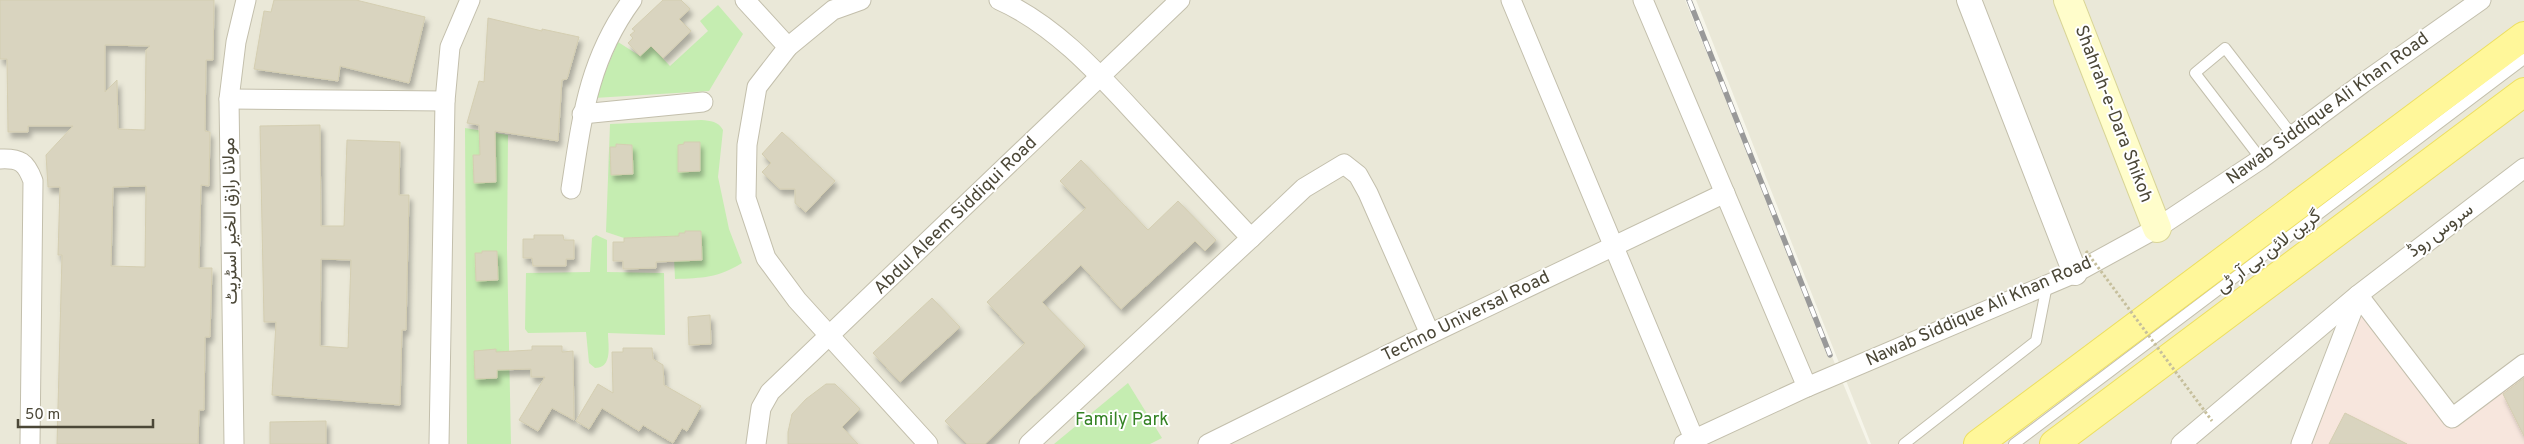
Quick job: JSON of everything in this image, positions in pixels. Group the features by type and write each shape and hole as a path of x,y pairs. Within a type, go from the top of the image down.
{"main road":[{"name":"Shahrah-e-Dara Shikoh","path":"2068,0 2157,228"},
{"path":"1978,444 2524,36"},
{"path":"2054,444 2524,92"}],"street":[{"name":"مولانا رازق الخیر اسٹریٹ","path":"234,444 229,99 236,42 246,0"},
{"path":"439,444 445,101 450,47 470,0"},
{"path":"571,189 582,114 598,58 616,23 632,0"},
{"path":"745,0 788,47"},
{"path":"861,0 833,10 788,47 757,88 747,145 746,198 766,258 797,300 928,444"},
{"path":"1000,0 1015,7 1050,32 1101,77 1251,238"},
{"name":"Abdul Aleem Siddiqui Road","path":"756,444 761,408 770,392 1180,0"},
{"path":"1511,0 1613,245 1689,442"},
{"path":"1643,0 1807,387"},
{"path":"1969,0 2075,273"},
{"name":"Nawab Siddique Ali Khan Road","path":"1689,442 1807,387 2075,273 2157,228 2262,159 2481,0"},
{"path":"229,99 445,101"},
{"path":"582,114 703,102"},
{"path":"0,159 15,158 28,168 33,180 30,444"},
{"path":"1029,444 1304,188 1344,164 1358,175 1368,193 1430,334"},
{"name":"سروس روڈ","path":"2181,444 2358,295 2524,168"},
{"name":"Techno Universal Road","path":"1208,444 1613,245 1725,193"},
{"path":"2358,295 2452,418 2524,364"},
{"path":"2302,444 2358,295"}],"lane":[{"path":"2262,159 2195,73 2225,48 2293,136"},
{"name":"گرین لائن بی آر ٹی","path":"2014,444 2524,59"},
{"path":"1904,444 2036,341 2046,285"}],"path":[{"path":"2086,251 2212,421"}],"shaded area":[{"path":"0,0 1685,0 1868,444 0,444"},
{"path":"1696,0 2524,0 2524,444 1871,444"},
{"path":"2358,295 2452,418 2524,365 2524,444 2301,444"}],"green space":[{"path":"718,5 743,34 709,91 594,98 618,42 640,56 651,46 670,66 708,31 700,21"},
{"path":"701,120 716,123 723,130 718,177 729,229 742,263 725,272 710,276 675,279 673,236 624,238 606,232 610,124"},
{"path":"465,128 508,135 507,248 511,444 467,444"},
{"path":"596,235 607,240 607,272 664,273 665,335 608,333 609,349 607,360 601,367 595,368 589,363 586,332 528,333 525,329 526,273 590,272 592,238"},
{"name":"Family Park","path":"1128,383 1162,438 1150,444 1054,444"}],"building":[{"path":"0,0 214,0 213,60 206,60 205,131 210,132 209,186 201,185 199,268 212,268 210,337 205,337 204,410 199,410 198,444 57,444 62,255 58,255 60,187 48,187 46,155 73,126 28,126 28,132 8,132 7,59 0,59","holes":["105,45 150,46 146,50 145,130 118,129 117,80 105,92","146,186 145,267 111,266 113,187"]},
{"path":"274,0 356,0 425,17 409,83 340,66 338,81 254,69 264,11 271,12"},
{"path":"663,0 681,0 690,9 679,19 691,31 663,58 651,46 640,56 628,43 633,38 630,35 635,31 632,29"},
{"path":"488,18 542,31 542,29 579,37 567,79 562,80 558,141 495,131 496,182 474,183 473,155 480,155 479,125 467,123 479,81 484,82"},
{"path":"320,125 321,226 344,226 347,140 400,142 399,195 409,195 406,330 402,330 400,405 272,395 276,322 264,322 260,126","holes":["321,259 351,260 348,348 320,346"]},
{"path":"782,132 835,181 806,212 795,203 795,189 780,189 762,172 771,163 762,154"},
{"path":"684,142 700,142 700,171 678,172 678,145 684,144"},
{"path":"616,144 632,145 633,174 611,175 610,147 616,147"},
{"path":"1081,160 1148,230 1178,201 1216,240 1205,251 1195,241 1121,309 1081,265 1042,302 1085,346 985,444 967,444 945,421 1025,343 987,302 1086,208 1060,181"},
{"path":"685,231 701,231 702,260 656,262 656,268 623,269 623,261 613,261 613,242 624,242 624,238 679,236 679,233 685,233"},
{"path":"534,235 563,235 564,240 574,240 574,259 566,259 566,266 533,266 532,258 523,258 523,239 534,239"},
{"path":"482,251 497,251 498,280 476,281 475,253 482,253"},
{"path":"932,298 960,327 900,382 873,353"},
{"path":"710,315 711,344 689,345 688,317"},
{"path":"532,346 562,346 562,352 573,351 574,420 552,408 538,431 519,420 545,377 531,377 531,369 497,370 497,378 475,379 474,351 496,349 496,352 532,350"},
{"path":"623,348 652,348 653,359 663,365 664,385 701,406 687,431 682,428 673,443 643,425 639,431 602,408 589,429 576,421 598,384 613,393 612,352 623,352"},
{"path":"2524,378 2524,436 2503,394"},
{"path":"826,384 835,384 860,409 842,427 858,444 788,444 788,432 792,414 806,399"},
{"path":"2345,413 2407,444 2329,444"},
{"path":"326,421 326,444 270,444 270,422"}],"railway":[{"path":"1689,0 1830,355"}]}
